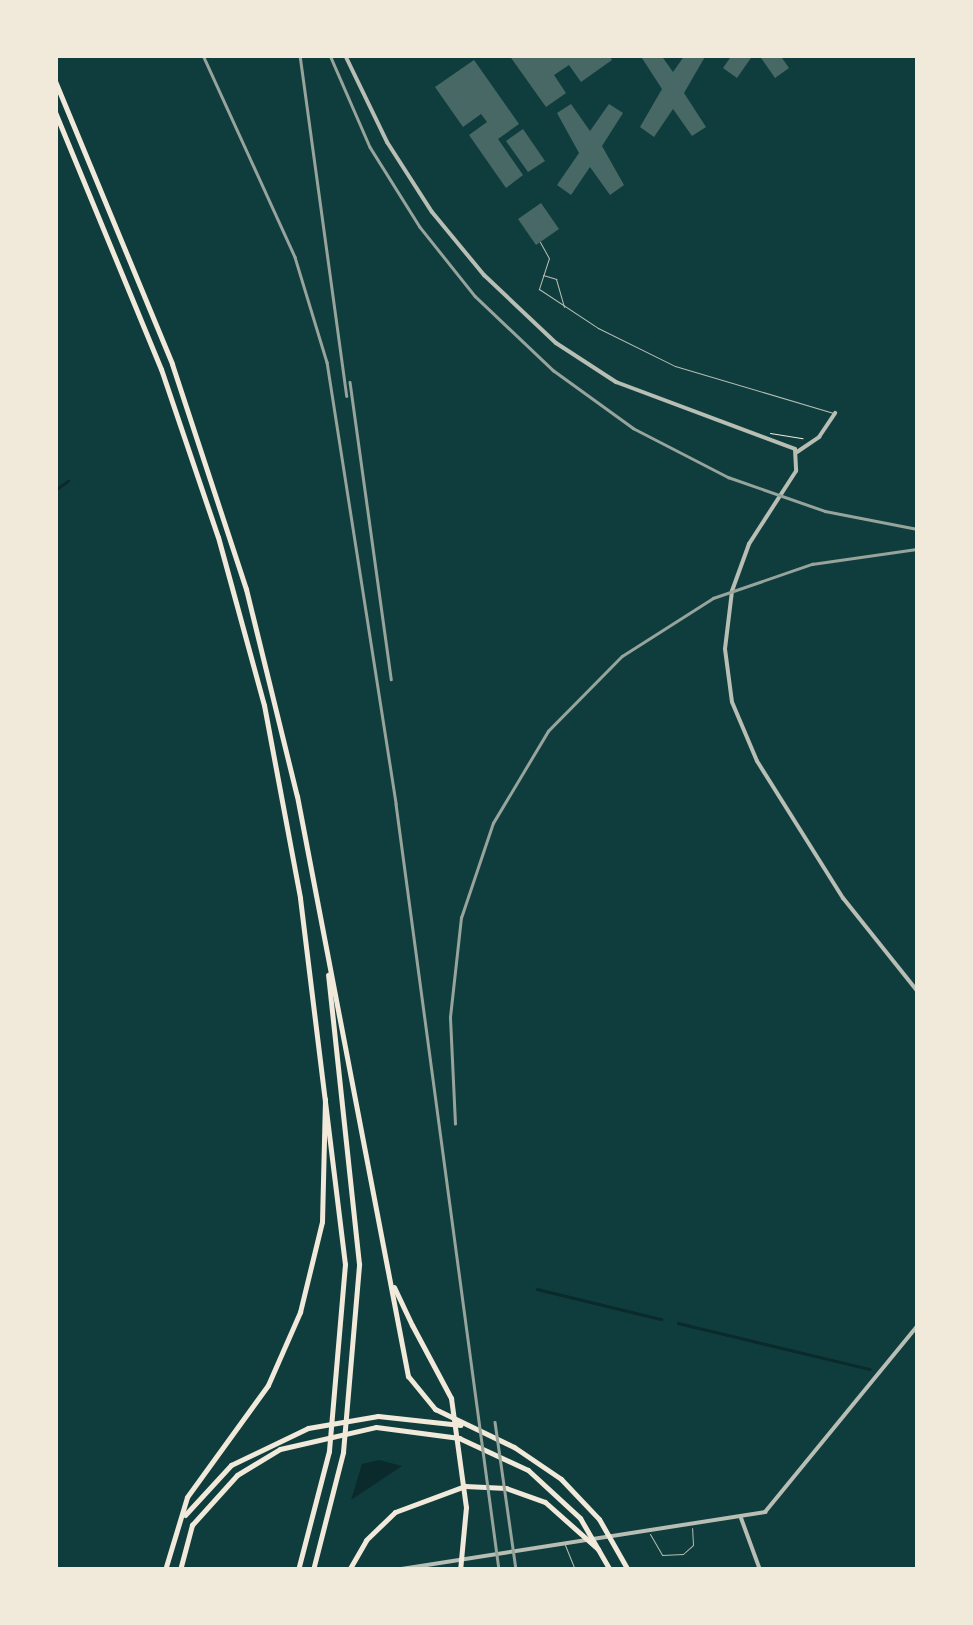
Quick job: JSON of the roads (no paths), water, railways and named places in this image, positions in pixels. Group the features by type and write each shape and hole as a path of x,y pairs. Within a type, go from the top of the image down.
{"main road":[{"path":"55,81 172,364 230,533 276,702 406,1370 435,1408 514,1447 561,1479 598,1519 628,1570"},
{"path":"55,112 161,369 234,592 283,799 325,1076 346,1264 342,1356 329,1451 298,1570"},
{"path":"313,1570 343,1452 358,1264 324,942"},
{"path":"166,1570 187,1497 268,1385 300,1312 322,1222 325,1076"},
{"path":"391,1280 412,1325 447,1383 466,1507 460,1570"},
{"path":"180,1522 231,1465 308,1428 378,1416 469,1426"},
{"path":"180,1570 192,1525 221,1488 254,1463 306,1440 376,1428 437,1432 511,1460 580,1518 610,1570"},
{"path":"348,1570 384,1520 442,1490 478,1486 518,1492 568,1517 600,1551"}],"street":[{"path":"345,55 387,142 432,212 544,332 616,382 767,434 796,452"},
{"path":"835,413 819,437 796,452 791,478 742,560 726,621 730,689 750,749 852,912 918,992"},
{"path":"394,1570 741,1518 776,1505 918,1324"},
{"path":"741,1518 760,1570"}],"lane":[{"path":"540,242 549,258 538,289 564,307 675,366 835,413"},
{"path":"540,275 556,279 564,307"},
{"path":"650,1531 652,1547 668,1556 690,1550 692,1524"},
{"path":"564,1542 575,1570"}],"water":[{"path":"379,1460 402,1466 351,1500 362,1464"}],"waterway":[{"path":"55,490 68,481"},
{"path":"537,1289 661,1319"},
{"path":"678,1323 870,1369"}],"railway":[{"path":"203,55 295,257 327,362 396,804 499,1570"},
{"path":"300,55 347,396"},
{"path":"330,55 370,147 420,227 475,296 553,370 633,428 728,477 825,511 918,529"},
{"path":"350,382 391,679"},
{"path":"455,1124 450,1017 461,918 493,823 548,731 622,656 713,598 812,564 918,549"},
{"path":"495,1422 516,1570"}]}
